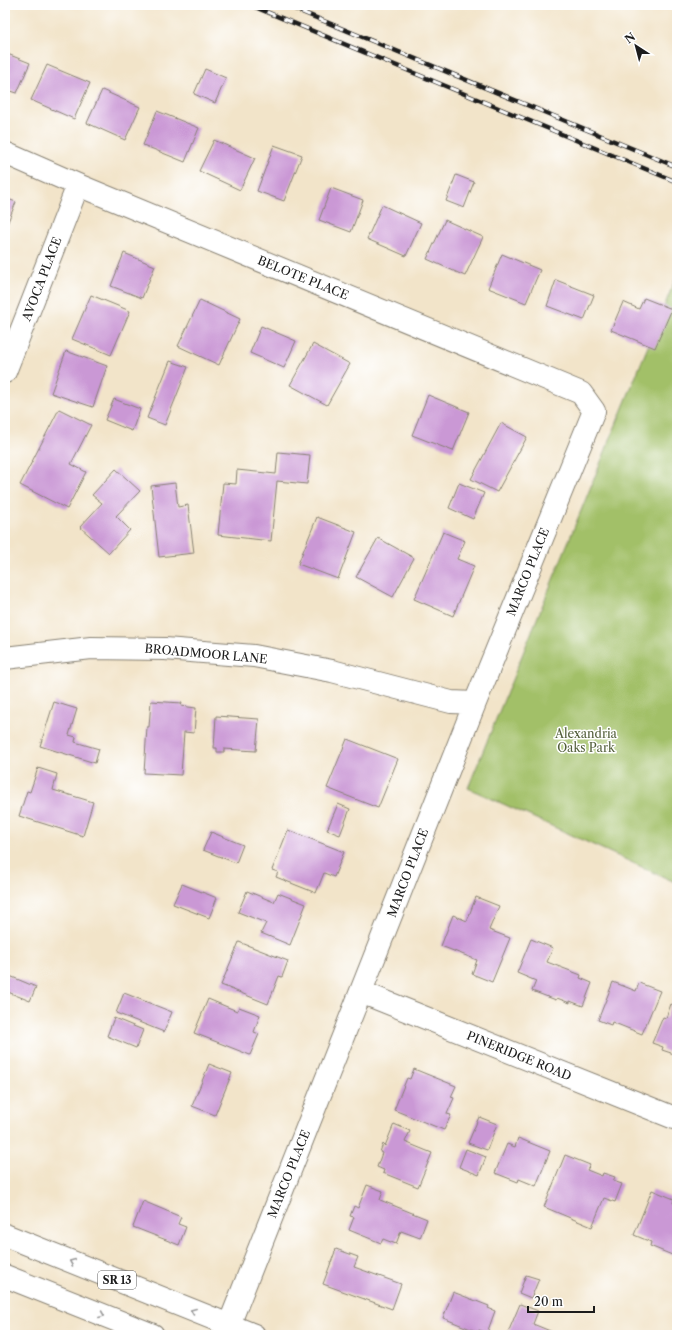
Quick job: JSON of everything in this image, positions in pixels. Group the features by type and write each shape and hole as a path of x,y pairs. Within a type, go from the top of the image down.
{"street":[{"name":"BELOTE PLACE","path":"5,154 581,393 594,411"},
{"name":"AVOCA PLACE","path":"5,372 78,185"},
{"name":"MARCO PLACE","path":"227,1330 475,703 594,411"},
{"name":"BROADMOOR LANE","path":"5,658 91,648 165,649 254,656 332,671 451,702 475,703"},
{"name":"PINERIDGE ROAD","path":"361,992 677,1119"},
{"name":"SR 13","path":"5,1235 227,1330 254,1335"},
{"path":"5,1276 153,1335"}],"green space":[{"name":"Alexandria Oaks Park","path":"677,275 677,883 468,788"}],"building":[{"path":"5,53 30,63 17,93 5,89"},
{"path":"47,65 90,83 74,119 31,100"},
{"path":"205,69 226,78 215,103 194,94"},
{"path":"102,90 140,107 125,140 87,123"},
{"path":"157,111 199,128 185,162 143,145"},
{"path":"214,140 255,158 240,190 199,171"},
{"path":"274,145 302,155 284,201 257,191"},
{"path":"456,175 474,182 464,208 446,201"},
{"path":"331,188 363,200 351,232 319,220"},
{"path":"5,198 16,202 5,229"},
{"path":"382,205 421,223 406,256 367,239"},
{"path":"445,220 483,237 465,276 427,259"},
{"path":"124,253 155,266 142,298 111,286"},
{"path":"502,254 540,270 526,303 488,288"},
{"path":"556,280 594,295 584,320 547,306"},
{"path":"91,295 130,311 111,355 72,339"},
{"path":"644,298 672,309 655,348 611,330 623,302 639,309"},
{"path":"200,300 240,319 219,365 178,346"},
{"path":"261,326 296,341 284,368 250,353"},
{"path":"313,344 350,364 327,405 290,385"},
{"path":"66,351 107,366 93,407 51,393"},
{"path":"170,361 188,367 165,425 147,418"},
{"path":"428,395 469,412 453,451 412,435"},
{"path":"114,399 140,409 132,431 105,420"},
{"path":"59,409 91,425 71,464 86,472 67,509 20,485"},
{"path":"501,423 527,437 497,492 471,479"},
{"path":"278,452 310,455 307,484 277,481 271,541 218,535 223,483 236,484 237,470 276,474"},
{"path":"116,469 140,491 116,516 130,530 109,553 80,527 102,503 92,495"},
{"path":"175,483 178,507 188,505 194,553 159,557 151,486"},
{"path":"459,483 484,493 473,519 449,508"},
{"path":"317,517 356,532 338,579 298,564"},
{"path":"443,532 465,541 457,559 474,566 453,616 414,599"},
{"path":"378,538 414,558 393,597 356,577"},
{"path":"151,701 182,703 181,706 196,708 194,733 184,732 181,775 144,773 147,727 149,727"},
{"path":"54,702 77,709 69,735 76,737 75,742 99,749 95,763 40,746"},
{"path":"216,716 259,719 256,751 224,749 224,752 217,752 217,748 214,748"},
{"path":"347,739 398,759 378,808 327,788"},
{"path":"38,768 57,774 53,790 93,802 83,836 19,816 27,791 30,792"},
{"path":"338,804 350,809 340,835 327,830"},
{"path":"288,830 344,852 334,877 324,873 316,893 276,877 278,872 272,870"},
{"path":"211,832 243,845 236,863 203,850"},
{"path":"182,884 217,898 209,918 173,904"},
{"path":"247,891 274,902 278,893 306,904 290,945 261,933 266,923 238,912"},
{"path":"476,897 499,906 489,930 510,938 492,982 472,974 477,960 441,946 453,915 467,921"},
{"path":"531,939 553,948 547,962 581,975 580,978 592,983 583,1006 557,998 556,1000 532,991 536,981 517,973"},
{"path":"239,942 288,961 282,977 279,976 268,1004 221,985"},
{"path":"5,974 36,987 30,1001 8,992 5,1000"},
{"path":"613,982 636,991 639,983 660,991 642,1034 612,1022 611,1025 598,1020"},
{"path":"124,993 172,1012 164,1032 116,1013"},
{"path":"208,999 237,1011 239,1007 260,1015 254,1032 259,1034 250,1055 194,1033"},
{"path":"671,1004 677,1007 677,1053 675,1052 674,1054 662,1050 663,1047 652,1043 663,1017 666,1018"},
{"path":"114,1018 143,1030 136,1048 107,1036"},
{"path":"209,1064 232,1073 215,1115 192,1106"},
{"path":"414,1069 456,1086 451,1097 454,1098 447,1114 451,1115 444,1130 394,1110 407,1078 410,1079"},
{"path":"479,1117 497,1124 487,1150 468,1143"},
{"path":"394,1124 410,1131 405,1142 432,1153 418,1187 383,1173 384,1170 377,1167 382,1153 380,1152 383,1144 385,1146"},
{"path":"518,1138 550,1151 536,1186 519,1179 518,1182 495,1173 507,1144 515,1147"},
{"path":"466,1149 486,1157 479,1175 459,1167"},
{"path":"565,1155 590,1165 587,1170 602,1176 603,1173 615,1177 613,1181 622,1184 615,1202 604,1198 592,1227 544,1207"},
{"path":"367,1185 383,1191 380,1200 427,1219 420,1238 401,1231 396,1244 383,1239 381,1243 349,1230 354,1217 350,1216 354,1206 358,1208"},
{"path":"652,1190 674,1199 673,1203 677,1205 677,1257 650,1246 651,1242 634,1235"},
{"path":"143,1201 181,1217 178,1224 186,1227 179,1245 133,1227"},
{"path":"336,1249 358,1257 354,1267 401,1284 392,1309 323,1284"},
{"path":"526,1275 539,1279 531,1298 519,1293"},
{"path":"453,1292 489,1306 488,1308 495,1311 487,1333 479,1330 478,1332 443,1318"},
{"path":"520,1304 538,1311 533,1324 560,1335 507,1335"}],"railway":[{"path":"250,5 677,182"},
{"path":"285,5 677,167"}]}
